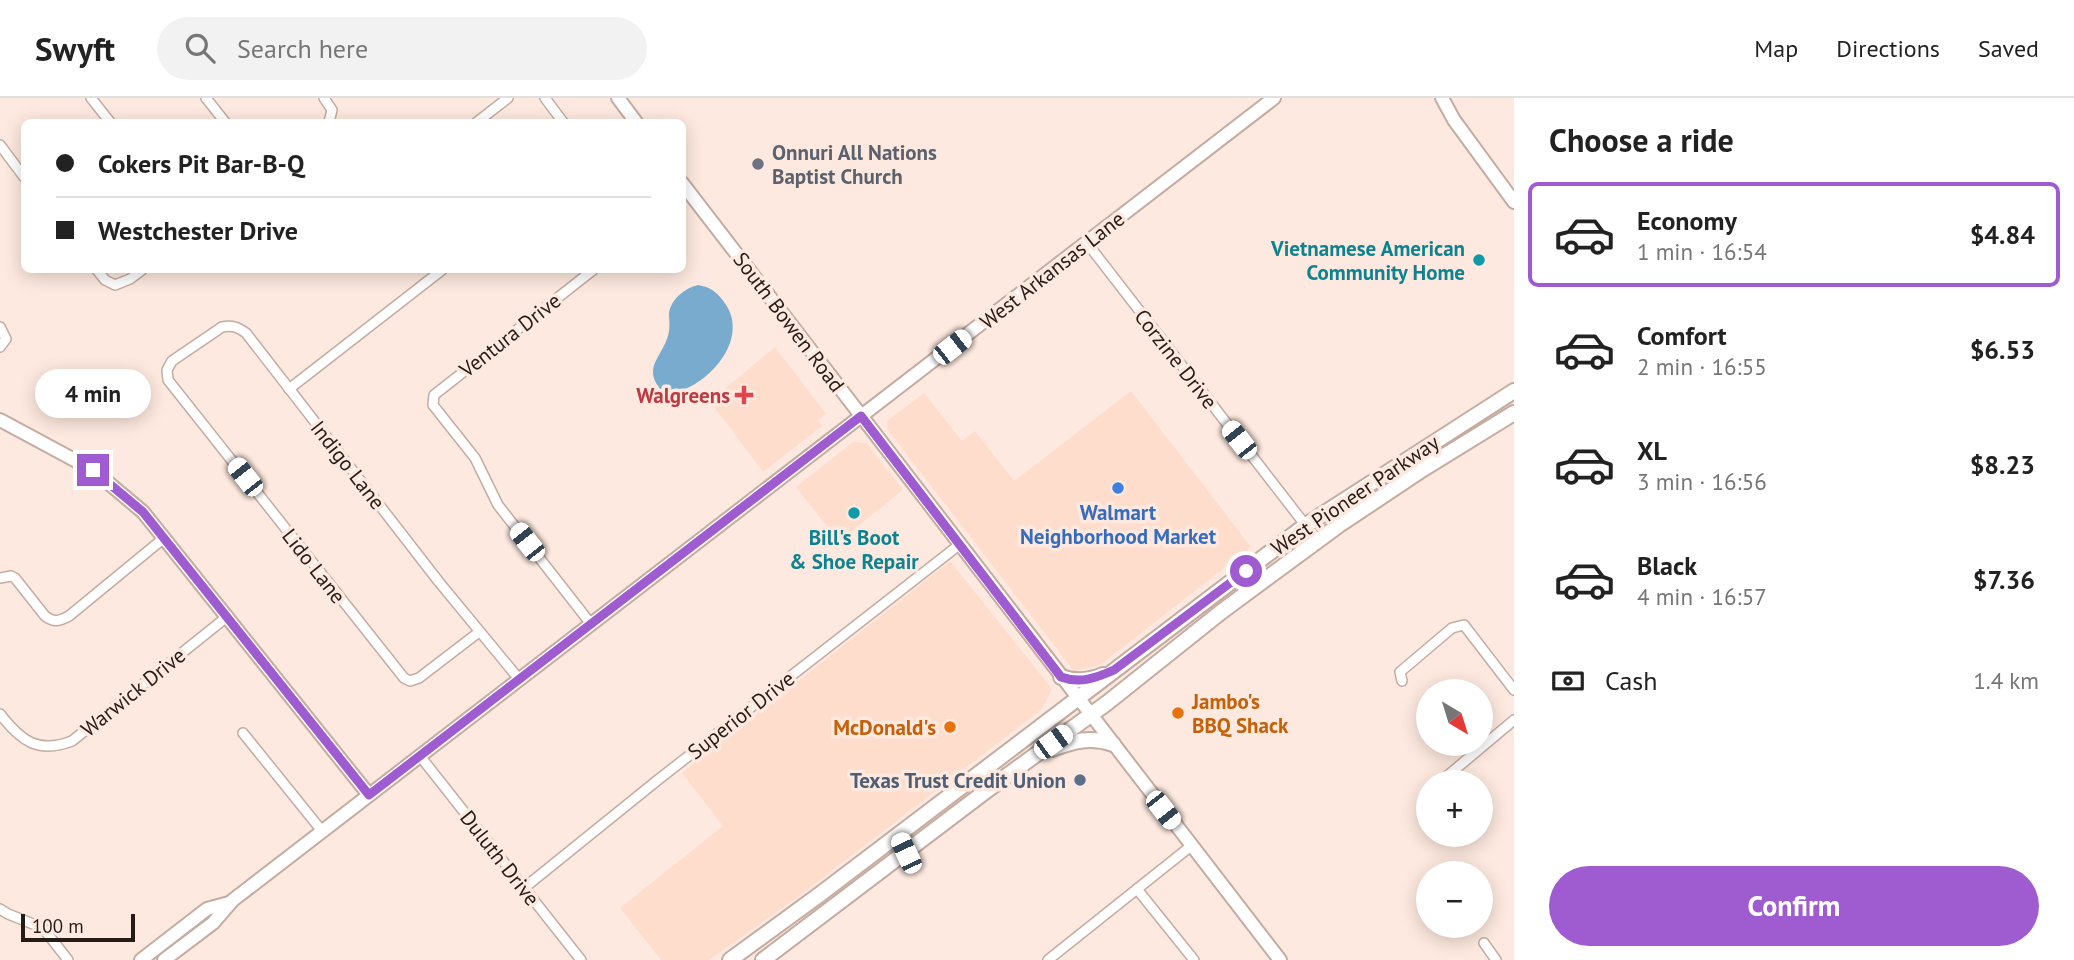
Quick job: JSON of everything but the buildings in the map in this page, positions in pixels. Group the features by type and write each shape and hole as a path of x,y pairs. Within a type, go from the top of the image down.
{"main road":[{"path":"618,98 632,119"},
{"name":"West Arkansas Lane","path":"164,960 213,923 229,902 1274,98"},
{"path":"1442,98 1454,120 1514,202"},
{"name":"South Bowen Road","path":"686,193 1280,960"},
{"name":"West Pioneer Parkway","path":"730,960 1306,526 1514,391"},
{"name":"West Pioneer Parkway","path":"764,960 1317,540 1423,469 1514,413"},
{"path":"0,420 93,470 143,512 369,795"},
{"path":"1061,677 1069,680 1095,679 1114,670"},
{"path":"1035,756 1094,738 1112,744"},
{"path":"898,835 906,853"},
{"name":"West Arkansas Lane","path":"141,960 208,909 229,902"}],"street":[{"path":"91,98 108,119"},
{"path":"206,98 224,119"},
{"path":"324,98 331,110 330,119"},
{"path":"481,119 508,98"},
{"path":"545,98 561,119"},
{"path":"0,145 21,173"},
{"name":"Corzine Drive","path":"1087,243 1317,540"},
{"path":"99,273 105,280 115,285 138,273"},
{"path":"289,389 438,273"},
{"name":"Ventura Drive","path":"589,273 434,395 433,405 475,457 498,505 591,624"},
{"name":"Indigo Lane","path":"168,380 167,370 172,362 222,327 230,325 246,333 519,679"},
{"path":"0,327 3,343"},
{"name":"Lido Lane","path":"168,380 404,678 410,681 419,678 480,632"},
{"path":"0,579 10,576 15,578 45,616 50,620 60,621 164,538"},
{"name":"Superior Drive","path":"524,888 959,545"},
{"name":"Warwick Drive","path":"0,714 19,736 40,746 53,747 72,741 228,616"},
{"path":"1402,681 1399,672 1452,628 1464,625 1514,690"},
{"path":"1452,770 1514,720"},
{"path":"243,733 322,831"},
{"name":"Duluth Drive","path":"419,756 581,960"},
{"path":"1048,960 1060,956 1191,846"},
{"path":"1137,889 1194,960"},
{"path":"0,909 43,928 68,960"},
{"path":"1483,943 1496,960"}],"shaded area":[{"path":"775,347 826,414 818,420 822,426 763,472 710,401"},
{"path":"1131,391 1251,547 1100,665 1074,671 888,430 887,421 924,393 962,441 975,431 1014,481"},
{"path":"853,442 866,443 903,490 839,541 796,487"},
{"path":"950,561 1052,689 1042,709 799,896 709,960 661,960 620,908 723,826 682,773"}],"water":[{"path":"698,285 710,289 724,302 731,317 732,332 728,347 720,362 695,384 665,394 657,385 653,369 667,340 670,309 679,295"}],"place":[{"name":"Onnuri All Nations Baptist Church","path":"758,164"},
{"name":"Vietnamese American Community Home","path":"1479,260"},
{"name":"Walgreens","path":"744,395"},
{"name":"Walmart Neighborhood Market","path":"1118,488"},
{"name":"Bill's Boot & Shoe Repair","path":"854,513"},
{"name":"Jambo's BBQ Shack","path":"1178,713"},
{"name":"McDonald's","path":"950,727"},
{"name":"Texas Trust Credit Union","path":"1080,780"}],"route":[{"path":"93,470 143,512 369,795 861,416 1061,677 1069,680 1095,679 1114,670 1246,571"}]}
